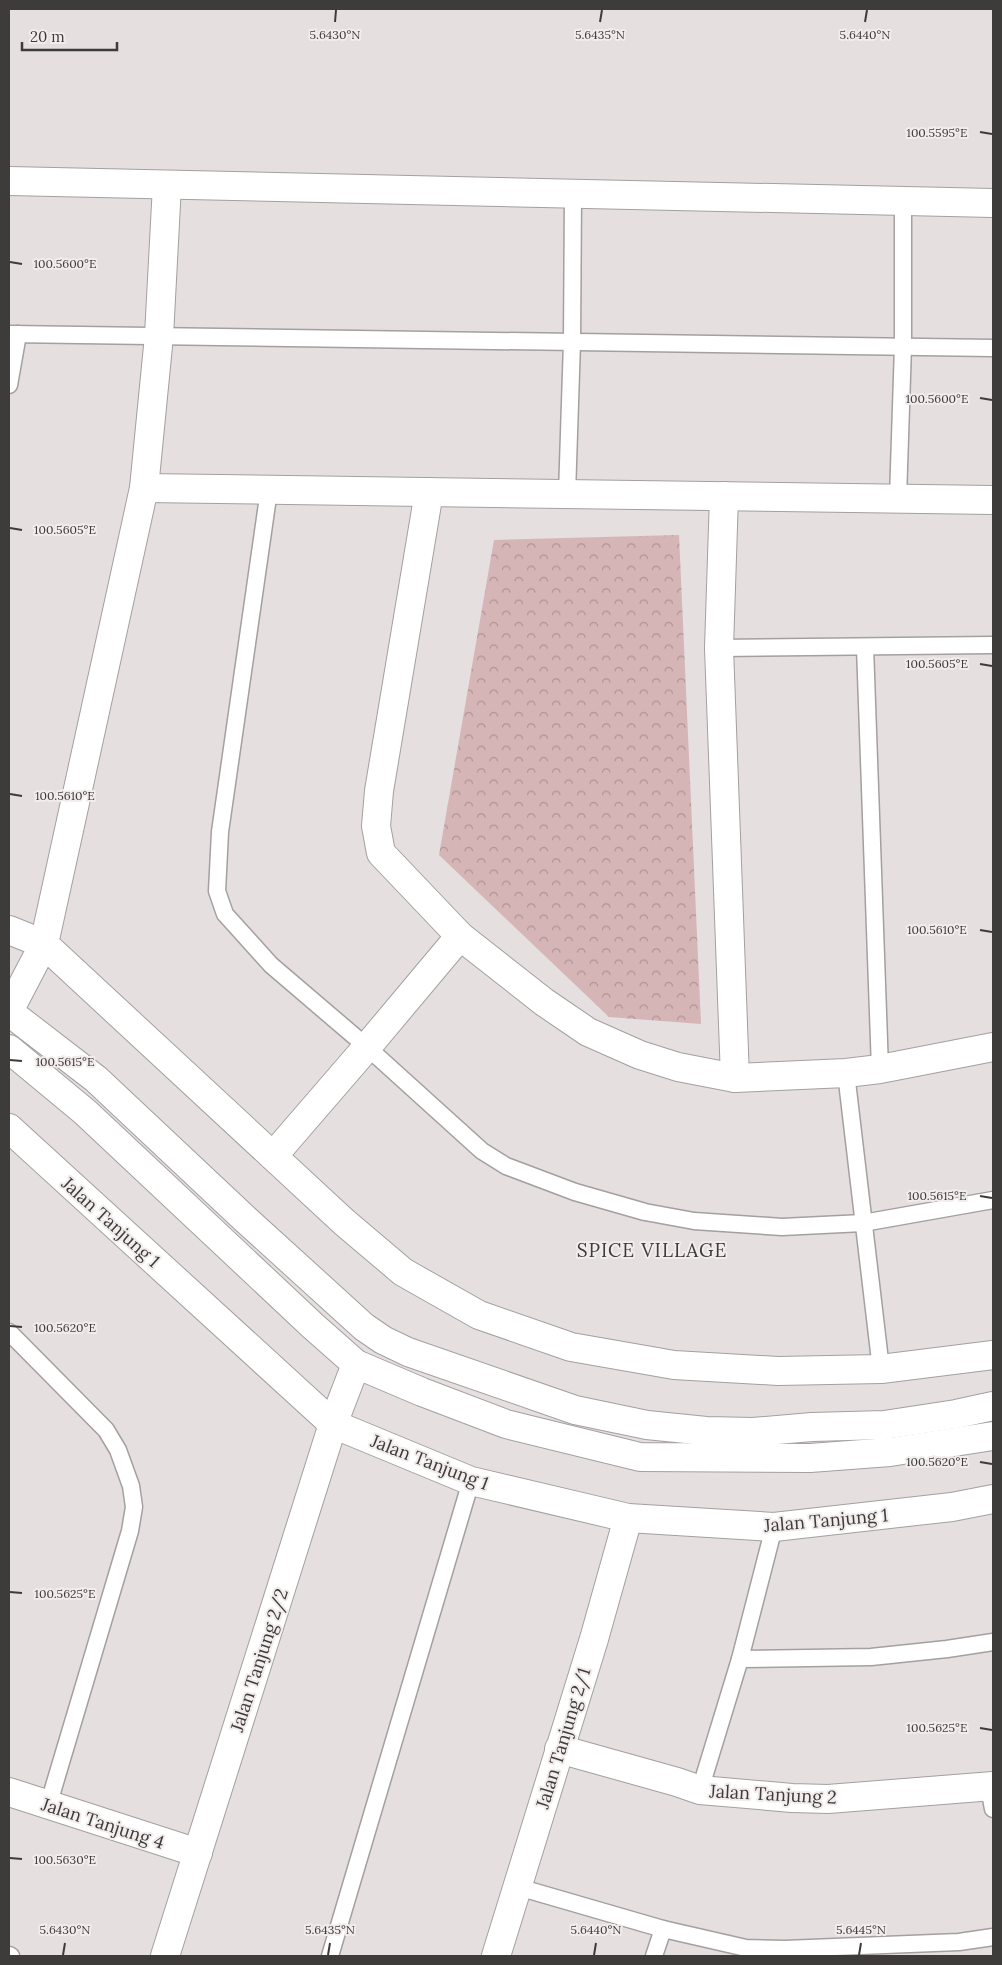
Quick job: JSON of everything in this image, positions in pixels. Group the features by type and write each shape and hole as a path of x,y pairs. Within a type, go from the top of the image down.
{"street":[{"path":"9,181 993,203"},
{"path":"167,184 159,336 144,488 44,944 9,1012 96,1079 337,1304 364,1327 408,1352 575,1410 646,1425 706,1431 753,1432 812,1427 884,1425 956,1414 993,1406"},
{"path":"144,488 993,500"},
{"path":"429,492 380,782 376,826 381,853 460,936 544,1002 588,1032 640,1055 678,1068 735,1078 846,1073 880,1069 993,1047"},
{"path":"724,496 719,648 735,1078"},
{"path":"9,930 44,944 344,1222 403,1272 480,1314 571,1347 674,1365 778,1371 881,1369 993,1355"},
{"path":"273,1156 460,936"},
{"path":"9,1050 85,1112 356,1364 506,1424 640,1457 810,1458 890,1452 993,1436"},
{"name":"Jalan Tanjung 1","path":"9,1128 333,1424 471,1482 628,1518 774,1527 952,1507 993,1499"},
{"path":"337,1304 356,1364"},
{"path":"356,1364 408,1352"},
{"name":"Jalan Tanjung 2/2","path":"165,1956 333,1424 356,1364"},
{"name":"Jalan Tanjung 2/1","path":"496,1956 594,1639 628,1518"},
{"name":"Jalan Tanjung 2","path":"559,1749 700,1790 792,1798 828,1799 992,1794"},
{"name":"Jalan Tanjung 4","path":"9,1792 198,1853"}],"lane":[{"path":"567,494 572,342 573,194"},
{"path":"898,498 903,346 903,201"},
{"path":"9,385 14,334 993,348"},
{"path":"269,490 220,832 217,891 225,914 271,964 367,1047 482,1151 506,1166 575,1192 645,1212 694,1221 782,1227 864,1223 993,1200"},
{"path":"719,648 993,646"},
{"path":"865,647 880,1069"},
{"path":"846,1073 881,1369"},
{"path":"9,1332 106,1430 118,1450 131,1486 134,1507 130,1531 48,1806"},
{"path":"330,1956 471,1482"},
{"path":"700,1790 740,1659 774,1527"},
{"path":"740,1659 871,1657 993,1642"},
{"path":"518,1888 663,1929 746,1948 785,1950 959,1942 993,1937"},
{"path":"654,1956 663,1929"}],"green space":[{"path":"679,535 701,1024 609,1017 439,855 494,540"}],"district":[{"name":"SPICE VILLAGE","path":"652,1250"}]}
